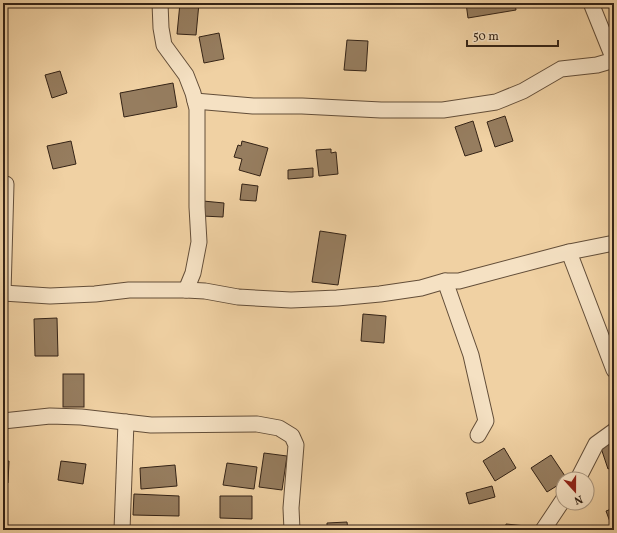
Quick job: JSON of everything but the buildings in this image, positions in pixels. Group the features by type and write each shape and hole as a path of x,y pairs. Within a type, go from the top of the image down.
{"street":[{"path":"160,3 161,28 164,45 186,75 197,109 198,242 193,273 186,290"},
{"path":"195,101 253,106 302,106 381,110 443,110 496,102 523,91 560,69 597,65 614,60 591,3"},
{"path":"6,184 3,293 50,296 95,294 129,290 186,290 205,291 238,297 291,300 337,298 380,294 421,288 445,281 459,281 569,252 614,243"},
{"path":"569,252 614,370"},
{"path":"445,281 471,355 486,421 478,435"},
{"path":"3,421 50,416 82,417 151,425 257,424 279,428 292,436 296,446 291,508 292,530"},
{"path":"122,530 126,422"},
{"path":"582,471 596,444 614,432"},
{"path":"543,530 556,511"}]}
